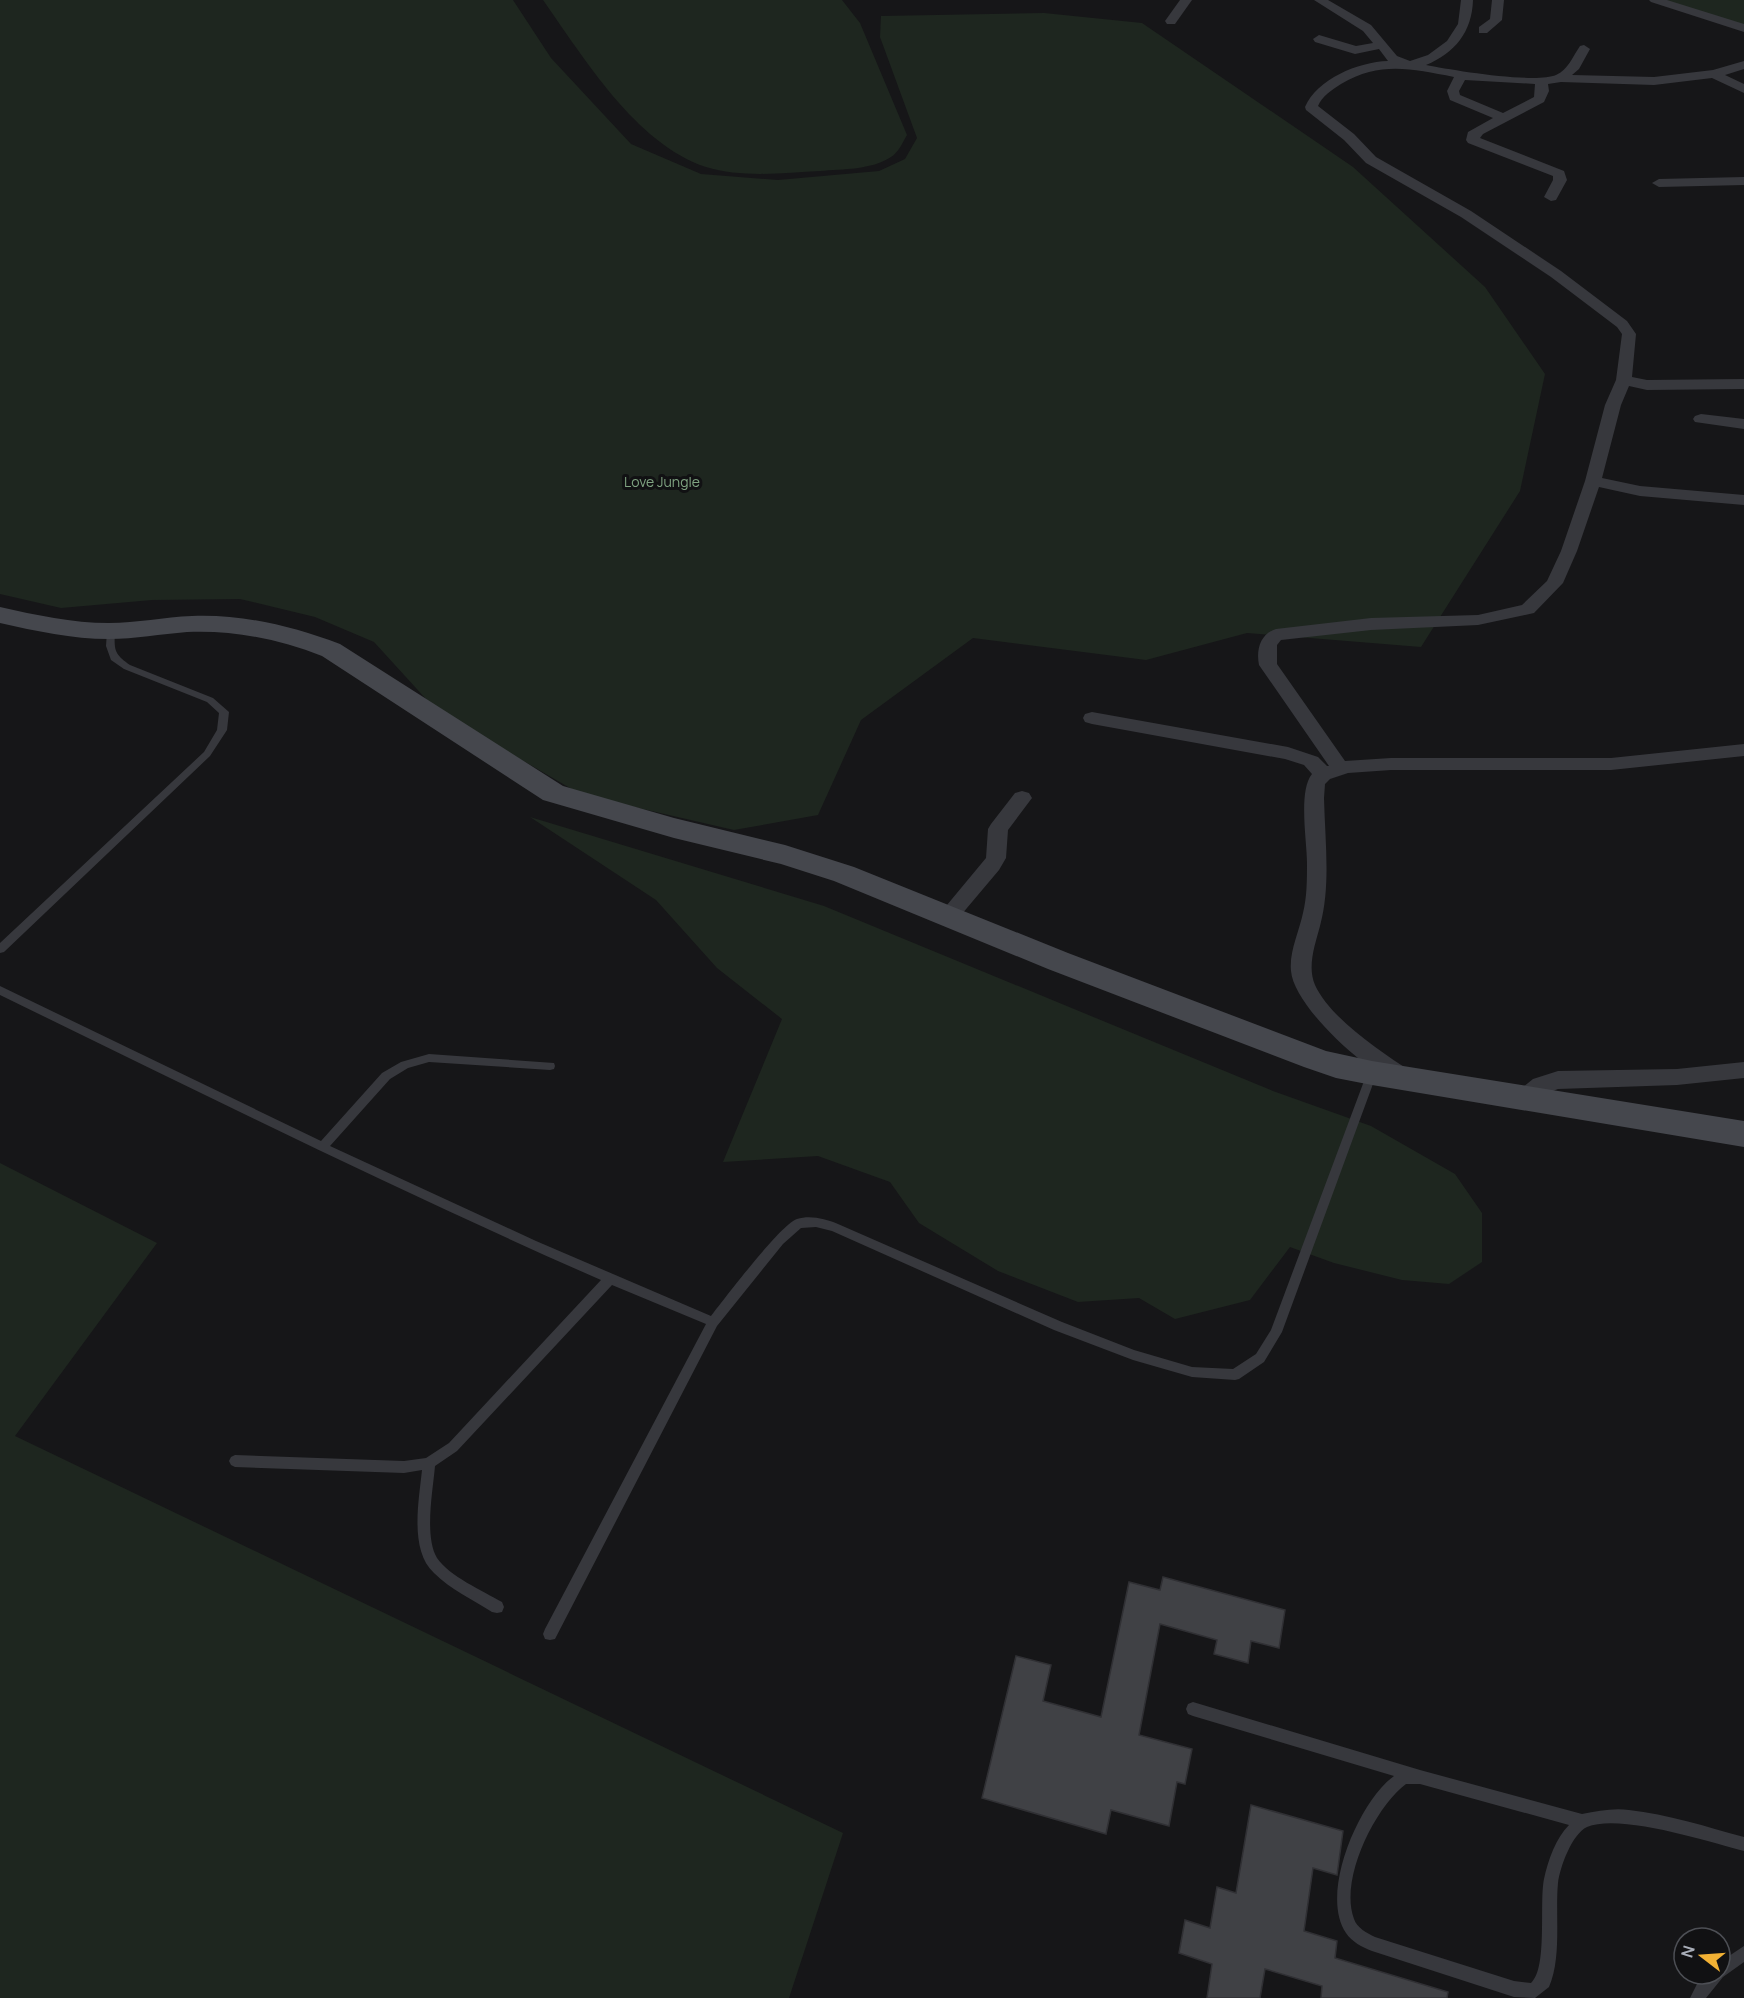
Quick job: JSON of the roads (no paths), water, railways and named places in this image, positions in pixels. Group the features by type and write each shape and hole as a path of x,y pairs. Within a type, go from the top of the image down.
{"street":[{"path":"1171,21 1186,0"},
{"path":"1320,0 1367,28 1393,58 1409,65 1437,56 1458,37 1466,20 1467,0"},
{"path":"1484,30 1496,20 1498,0"},
{"path":"1655,0 1744,28"},
{"path":"1319,39 1355,50 1383,45"},
{"path":"1561,78 1575,66 1584,49"},
{"path":"1332,772 1268,665 1266,656 1269,640 1276,635 1371,624 1478,620 1528,609 1554,583 1569,551 1593,481 1613,405 1624,380 1629,355 1629,334 1622,324 1576,288 1466,214 1371,160 1349,137 1311,107 1313,100 1325,89 1343,79 1381,65 1409,65 1461,75 1541,81 1561,78 1654,81 1714,74 1744,65"},
{"path":"1714,74 1744,89"},
{"path":"1461,75 1453,91 1454,97 1503,118"},
{"path":"1541,81 1543,91 1540,99 1478,131 1473,135 1473,140 1559,174 1560,180 1551,197"},
{"path":"1659,183 1744,181"},
{"path":"1624,380 1647,384 1744,384"},
{"path":"1701,419 1744,424"},
{"path":"1593,481 1640,491 1744,500"},
{"path":"0,615 41,626 111,631 201,624 257,628 294,635 331,650 553,793 674,828 785,855 844,874 1058,961 1315,1059 1372,1073 1744,1134"},
{"path":"1092,718 1288,753 1332,772"},
{"path":"1403,1077 1372,1057 1328,1016 1306,989 1301,973 1302,956 1316,896 1314,798 1316,782 1332,772 1391,764 1611,764 1744,750"},
{"path":"949,916 992,866 996,858 998,829 1022,798"},
{"path":"1526,1097 1541,1085 1558,1080 1677,1077 1744,1070"}],"lane":[{"path":"0,949 207,754 222,730 224,712 210,700 127,667 114,658 110,646 111,631"},
{"path":"0,990 323,1146 609,1280 713,1322"},
{"path":"323,1146 386,1076 405,1065 429,1058 550,1066"},
{"path":"550,1634 713,1322 779,1241 798,1224 816,1222 834,1227 1058,1326 1133,1355 1192,1372 1236,1374 1260,1358 1276,1332 1372,1073"},
{"path":"235,1461 404,1467 429,1463 453,1447 609,1280"},
{"path":"429,1463 424,1534 427,1551 435,1567 496,1607"},
{"path":"1193,1709 1420,1777 1582,1821 1606,1817 1629,1817 1685,1828 1744,1844"},
{"path":"1420,1777 1404,1777 1393,1785 1376,1808 1352,1853 1343,1888 1350,1927 1358,1936 1372,1944 1514,1989 1534,1991 1544,1982 1548,1956 1551,1880 1565,1839 1582,1821"},
{"path":"1732,1963 1744,1953"}],"park label":[{"name":"Love Jungle","path":"662,482"}]}
